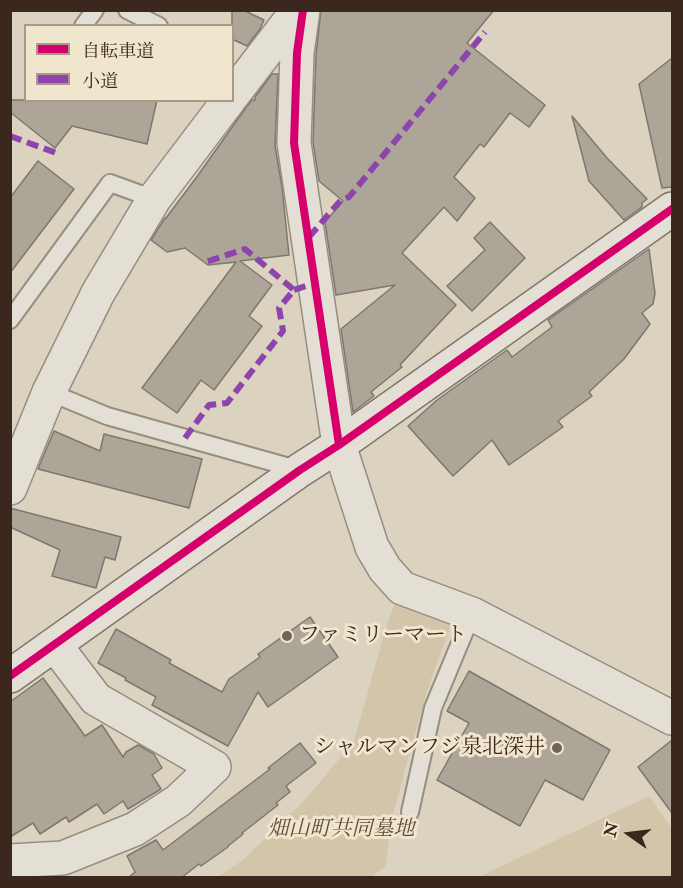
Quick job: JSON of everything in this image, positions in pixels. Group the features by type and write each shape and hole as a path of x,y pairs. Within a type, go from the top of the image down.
{"street":[{"path":"234,92 248,67 301,10"},
{"path":"301,10 294,143 339,444 372,547 385,569 402,588 472,614 672,718"},
{"path":"10,488 49,392 98,293 154,199 227,102"},
{"path":"10,676 672,209"},
{"path":"10,861 63,858 135,829 178,801 214,767 96,699 55,645"}],"lane":[{"path":"84,24 95,10"},
{"path":"127,10 155,24"},
{"path":"10,320 110,183 154,199"},
{"path":"49,392 106,416 300,470"},
{"path":"410,812 433,708 472,614"}],"green space":[{"name":"畑山町共同墓地","path":"398,596 454,618 431,679 410,751 393,815 385,867 371,877 217,878 243,860 306,799 354,741 387,624"},
{"path":"649,796 672,829 672,877 485,878 483,875"}],"building":[{"path":"232,10 243,10 264,20 247,46 234,40 234,24 232,24"},
{"path":"321,10 494,10 467,43 545,105 529,127 510,113 484,147 480,144 454,177 475,198 457,221 444,207 402,253 456,305 400,365 402,367 371,392 374,396 353,412 341,329 395,285 336,295 325,222 343,201 319,181 313,142 316,55"},
{"path":"672,58 672,187 662,188 639,84"},
{"path":"272,74 278,74 275,146 289,255 240,261 272,285 249,316 262,326 214,390 201,380 177,413 142,388 236,262 208,265 185,248 167,252 151,240"},
{"path":"10,100 24,100 24,102 157,102 147,144 72,126 55,148 10,112"},
{"path":"572,116 607,158 647,199 642,203 642,207 624,220 589,181"},
{"path":"38,161 74,189 10,273 10,198"},
{"path":"490,222 525,258 472,311 447,286 485,250 474,238"},
{"path":"649,249 655,293 653,304 642,313 650,324 624,359 589,392 592,396 558,421 563,427 509,465 492,440 453,476 408,426 437,400 507,350 512,357 552,327 548,320"},
{"path":"54,431 100,451 104,434 202,459 189,508 38,469"},
{"path":"10,508 121,537 115,560 105,557 96,588 52,576 60,550 10,527"},
{"path":"310,617 338,657 268,707 258,692 228,746 152,705 156,697 98,663 116,629 171,660 169,663 222,692 229,679 260,657 258,654"},
{"name":"シャルマンフジ泉北深井","path":"469,671 610,750 583,800 545,780 520,826 437,780 469,723 447,711"},
{"path":"43,678 85,736 102,725 123,757 126,752 138,745 154,754 162,768 152,775 161,789 128,809 123,801 104,814 97,804 69,822 66,817 40,834 33,823 10,837 10,702"},
{"path":"672,740 672,813 638,767"},
{"path":"300,743 316,763 286,786 290,792 276,803 278,805 228,847 181,878 128,878 135,872 127,856 156,840 163,850 270,769 268,768"}],"marked path":[{"path":"309,237 341,200 349,197 485,32"},
{"path":"10,136 59,154"},
{"path":"185,438 209,405 227,403 283,331 279,308 294,290 245,249 203,263"},
{"path":"294,290 306,286"}],"cycle path":[{"path":"303,10 297,53 294,143 339,445"},
{"path":"10,676 672,209"}],"place":[{"name":"ファミリーマート","path":"287,636"},
{"name":"シャルマンフジ泉北深井","path":"557,748"}]}
